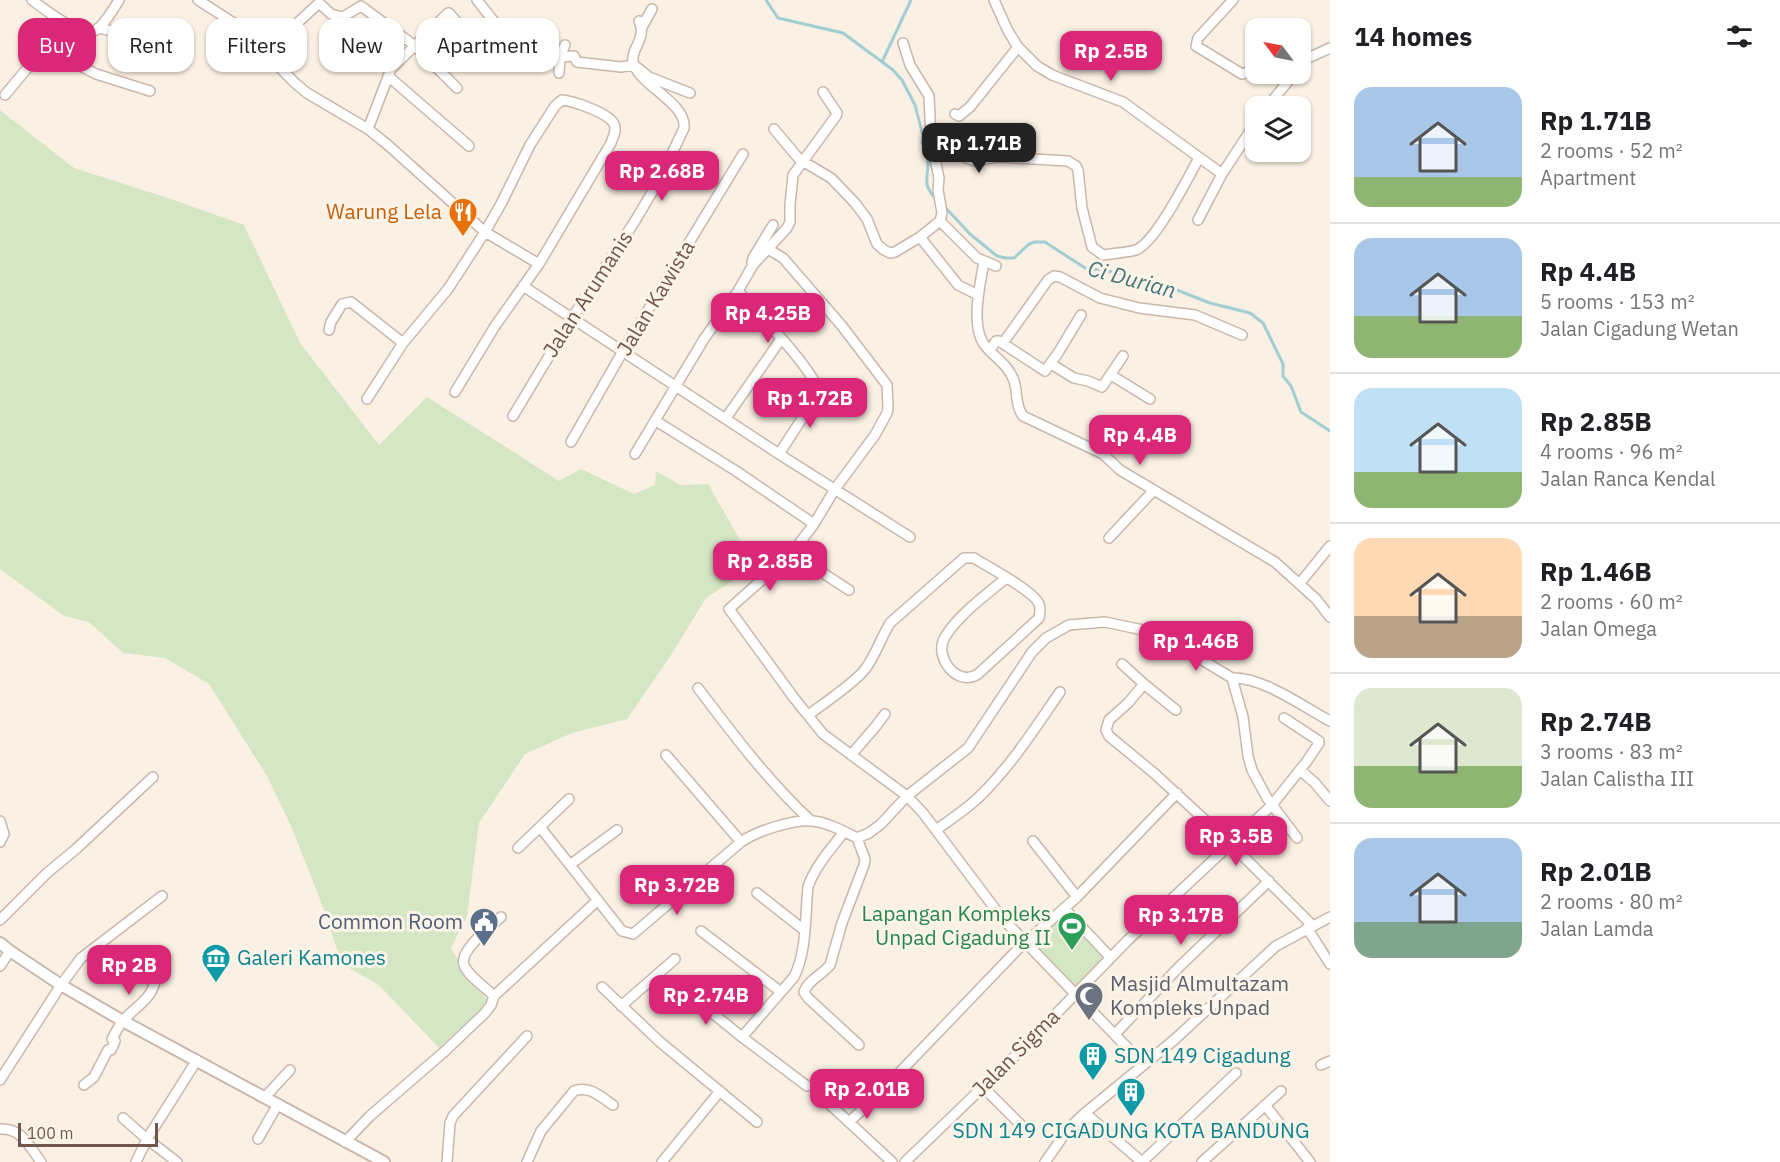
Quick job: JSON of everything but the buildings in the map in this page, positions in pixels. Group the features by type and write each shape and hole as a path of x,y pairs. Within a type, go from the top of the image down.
{"street":[{"path":"32,0 57,18"},
{"path":"98,28 119,0"},
{"path":"198,0 226,18"},
{"path":"368,129 388,76 397,61 449,13 467,34 495,57 501,57 504,51 499,28 477,0"},
{"path":"994,0 1018,48 1037,66 1052,75 1123,102 1222,174"},
{"path":"1233,0 1197,38 1196,46 1242,74 1245,73"},
{"path":"303,18 320,2 331,14 343,16 363,3 415,46 458,88"},
{"path":"634,65 634,54 642,34 641,24 652,9"},
{"path":"98,28 108,30"},
{"path":"774,129 799,159 831,178 855,203 867,219 878,244 884,250 890,253 895,252 920,237 940,220 942,213 939,178 931,139 929,96 909,65 903,43"},
{"path":"559,73 560,57 565,45"},
{"path":"955,114 959,116 970,107 1018,48"},
{"path":"1311,57 1330,48"},
{"path":"560,57 574,56 577,62 615,67 634,65 649,77 690,93"},
{"name":"Jalan Arumanis","path":"513,416 572,318 635,221 661,177 684,128 685,121 679,112 652,87 634,65"},
{"path":"5,95 24,72"},
{"path":"92,72 150,91"},
{"path":"284,72 307,93 368,129 407,160 485,232 539,264"},
{"path":"388,76 469,146"},
{"path":"1276,96 1286,84"},
{"path":"635,454 704,339 738,291 753,265 787,228 790,222 789,206 793,175 804,163 837,113 823,92"},
{"path":"367,399 403,343 448,289 485,232 530,145 558,102 571,101 589,107 614,124 615,131 611,143 539,264 495,326 455,392"},
{"path":"931,139 946,142 966,158 975,161 996,157 1068,161 1076,166 1082,208 1092,247 1103,255 1137,249 1146,243 1158,228 1199,158"},
{"path":"1198,220 1222,174 1245,139"},
{"name":"Jalan Kawista","path":"571,442 623,351 743,154"},
{"path":"940,220 969,252 984,262 996,266"},
{"path":"753,265 753,258 773,225"},
{"path":"920,237 958,285 978,295"},
{"path":"768,249 783,258 842,326 887,385 889,401 887,413 875,435 792,553 729,609 823,734 907,796 936,830 996,911 1144,1065"},
{"path":"984,262 978,295 977,318 980,335 982,341 1003,362 1011,374 1019,411 1023,416 1104,455 1118,469 1275,562 1300,583 1330,617"},
{"path":"1003,343 1048,280 1054,276 1100,298 1139,308 1195,315 1242,335"},
{"path":"524,286 779,454 910,537"},
{"path":"738,291 781,339 817,386 814,400 779,454"},
{"path":"329,330 342,304 351,302 403,343"},
{"path":"990,350 996,341 1003,343 1042,371 1047,370 1081,315"},
{"path":"726,418 781,339"},
{"path":"1051,364 1074,378 1100,387 1105,385 1123,356"},
{"path":"1111,375 1150,399"},
{"path":"656,421 736,471 814,524"},
{"path":"1108,538 1154,490"},
{"path":"1300,583 1330,546"},
{"path":"792,553 849,590"},
{"path":"808,715 862,673 876,653 890,623 964,558 974,558 1021,587 1035,598 1040,606 1039,618 978,674 972,678 961,677 952,671 942,657 941,645 945,636 961,617 1006,578"},
{"path":"857,838 881,824 907,796 968,748 1032,652 1046,638 1069,625 1105,622 1143,630 1174,642 1232,678 1242,678 1264,684 1330,721"},
{"path":"1122,664 1176,710"},
{"path":"1232,678 1244,717 1250,766 1272,805 1297,838"},
{"path":"1144,684 1109,720 1106,730 1109,736 1177,793 1269,881 1310,927 1330,964"},
{"path":"698,688 736,738 810,820"},
{"path":"936,830 988,788 1028,739 1060,693"},
{"path":"851,755 885,714"},
{"name":"Jalan Sigma","path":"905,1162 983,1087 1110,957 1272,805 1319,745 1319,741 1284,718"},
{"path":"666,755 741,842"},
{"path":"1300,770 1330,801"},
{"path":"0,920 47,873 153,777"},
{"path":"849,1122 1025,943 1077,897 1177,793"},
{"path":"518,848 569,799"},
{"path":"540,827 622,931 633,934 741,842 761,831 810,820 826,824 857,838 865,859 862,874 842,923 830,965 807,985 804,992 859,1045"},
{"path":"0,821 4,834 0,842"},
{"path":"571,864 617,830"},
{"path":"742,1037 794,977 800,960 811,878 815,869 844,832"},
{"path":"1033,841 1077,897"},
{"path":"1115,1034 1180,966 1269,881"},
{"path":"757,893 804,930"},
{"path":"0,1080 81,958 162,896"},
{"path":"345,1142 370,1116 485,1012 494,996 598,900"},
{"path":"1064,908 1110,957"},
{"path":"494,996 470,974 464,964 464,958 478,938 501,917"},
{"path":"1045,1162 1070,1128 1085,1113 1174,1040 1276,946 1330,917"},
{"path":"701,931 781,992"},
{"path":"0,943 61,985 123,1021 384,1162"},
{"path":"0,966 10,951"},
{"path":"621,1006 675,959"},
{"path":"84,1085 94,1077 108,1050 111,1050 115,1041 112,1040 123,1021 151,994 155,980 149,971"},
{"path":"679,986 807,1086"},
{"path":"602,987 660,1042 756,1122"},
{"path":"447,1162 450,1123 453,1116 527,1036"},
{"path":"136,1162 147,1139 196,1060"},
{"path":"266,1097 290,1070"},
{"path":"1085,1113 1142,1162 1236,1073"},
{"path":"983,1087 1023,1127"},
{"path":"527,1162 541,1131 574,1091 581,1088 587,1089 613,1105"},
{"path":"662,1162 720,1091"},
{"path":"1203,1162 1281,1091"},
{"path":"823,1098 891,1162"},
{"path":"258,1139 278,1104"},
{"path":"1265,1105 1310,1162"},
{"path":"123,1118 177,1162"},
{"path":"0,1129 9,1129 19,1133 41,1162"}],"green space":[{"path":"0,110 74,168 244,225 300,343 379,445 427,397 559,481 581,469 634,494 655,485 656,471 680,485 708,484 755,566 706,598 673,652 627,719 572,733 525,754 479,823 467,916 451,948 471,982 489,1002 439,1048 379,985 342,964 320,899 291,826 267,776 209,684 165,658 123,653 89,622 64,616 0,569"},
{"path":"1064,910 1108,957 1075,990 1027,943"}],"waterway":[{"name":"Ci Durian","path":"766,0 778,18 843,33 893,70 902,80 915,105 928,162 927,185 936,199"},
{"path":"882,62 911,0"},
{"name":"Ci Durian","path":"943,205 970,234 997,256 1014,258 1029,244 1045,242 1085,268 1154,281 1210,303 1250,313 1263,323 1283,364 1283,376 1291,386 1301,412 1330,431"}],"place":[{"name":"Warung Lela","path":"463,238"},
{"name":"Common Room","path":"484,948"},
{"name":"Lapangan Kompleks Unpad Cigadung II","path":"1072,952"},
{"name":"Galeri Kamones","path":"216,984"},
{"name":"Masjid Almultazam Kompleks Unpad","path":"1089,1022"},
{"name":"SDN 149 Cigadung","path":"1093,1082"},
{"name":"SDN 149 CIGADUNG KOTA BANDUNG","path":"1131,1118"}]}
